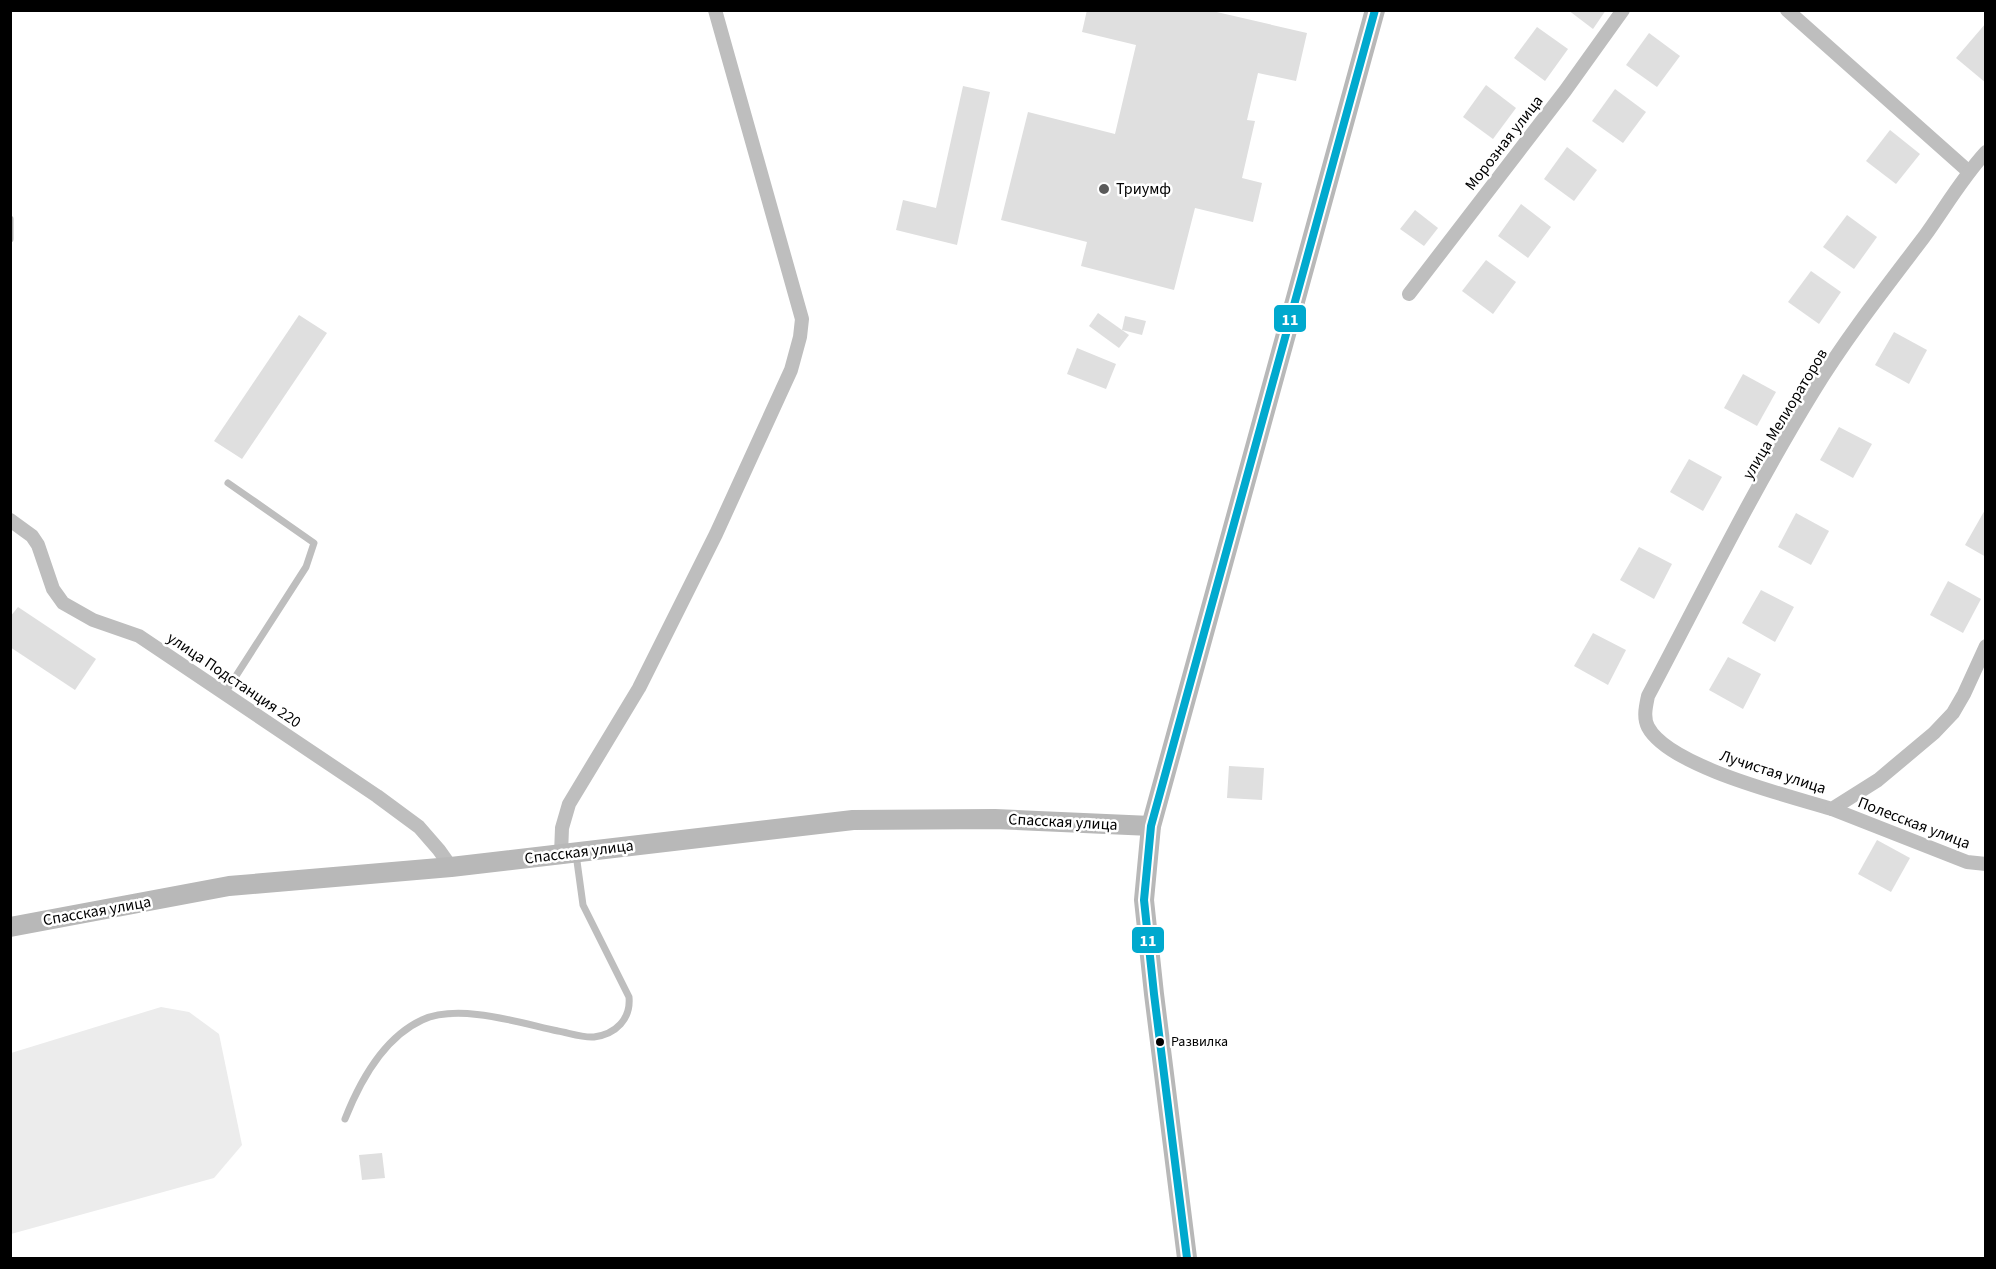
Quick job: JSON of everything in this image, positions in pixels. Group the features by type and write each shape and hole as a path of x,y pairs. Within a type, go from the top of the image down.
{"street":[{"path":"568,853 562,828 569,804 639,688 716,534 791,370 800,337 802,319 716,10"},
{"path":"1187,1258 1144,900 1151,826 1375,10"},
{"name":"Морозная улица","path":"1409,294 1565,91 1623,10"},
{"path":"1787,10 1968,171"},
{"name":"улица Мелиораторов","path":"1644,712 1648,696 1772,463 1814,390 1930,229 1968,171 1986,152"},
{"name":"улица Подстанция 220","path":"10,520 32,536 38,545 53,589 63,603 93,620 139,636 225,693 406,817 429,837 451,867"},
{"name":"Лучистая улица","path":"1644,712 1648,727 1661,741 1686,758 1723,775 1832,808 1878,780 1934,733 1953,713 1986,646"},
{"name":"Полесская улица","path":"1832,808 1967,862 1986,864"},
{"name":"Спасская улица","path":"10,927 229,886 451,867 853,820 995,819 1151,826"}],"lane":[{"path":"10,219 10,239"},
{"path":"225,693 306,567 314,543 228,483"},
{"path":"345,1119 368,1071 402,1034 422,1020 441,1014 465,1013 592,1037 615,1031 621,1024 630,1006 629,997 583,905 568,853"}],"shaded area":[{"path":"161,1007 189,1012 219,1034 242,1145 214,1178 11,1234 11,1053"}],"building":[{"path":"1087,10 1208,10 1307,33 1296,81 1258,73 1247,120 1255,121 1242,178 1262,183 1253,222 1195,208 1174,290 1081,266 1087,242 1001,220 1028,112 1115,134 1136,45 1082,32"},
{"path":"1568,10 1606,10 1593,29"},
{"path":"1986,23 1986,83 1956,58"},
{"path":"1537,27 1568,49 1545,81 1514,58"},
{"path":"1649,33 1680,56 1657,87 1626,65"},
{"path":"1486,85 1516,108 1493,139 1463,117"},
{"path":"963,86 990,92 957,245 896,230 903,200 936,208"},
{"path":"1615,89 1646,112 1623,143 1592,121"},
{"path":"1890,130 1920,154 1896,184 1866,161"},
{"path":"1567,147 1597,170 1574,201 1544,179"},
{"path":"1521,204 1551,227 1528,258 1498,236"},
{"path":"1415,210 1438,228 1424,246 1400,229"},
{"path":"1847,215 1877,237 1854,269 1823,247"},
{"path":"1486,260 1516,282 1493,314 1462,291"},
{"path":"1811,271 1841,292 1819,324 1788,302"},
{"path":"1098,313 1129,335 1119,348 1089,326"},
{"path":"299,315 327,333 242,459 214,441"},
{"path":"1125,316 1146,321 1142,335 1122,330"},
{"path":"1894,332 1927,350 1909,384 1875,365"},
{"path":"1077,348 1116,364 1106,389 1067,374"},
{"path":"1743,374 1776,392 1757,426 1724,408"},
{"path":"1839,427 1872,444 1853,478 1820,460"},
{"path":"1689,459 1722,477 1703,511 1670,492"},
{"path":"1986,508 1986,557 1965,545"},
{"path":"1796,513 1829,531 1811,565 1778,547"},
{"path":"1639,547 1672,564 1654,599 1620,580"},
{"path":"1948,581 1981,599 1963,633 1930,615"},
{"path":"1761,590 1794,607 1775,642 1742,623"},
{"path":"18,607 96,659 75,690 10,647 10,617"},
{"path":"1593,633 1626,650 1608,685 1574,666"},
{"path":"1728,657 1761,674 1743,709 1709,690"},
{"path":"1229,766 1264,768 1262,800 1227,798"},
{"path":"1877,840 1910,858 1891,892 1858,874"},
{"path":"382,1153 385,1178 362,1180 359,1155"}],"transit line":[{"name":"11","path":"1187,1258 1144,900 1151,826 1375,10"}],"place":[{"name":"Триумф","path":"1104,189"},
{"name":"Развилка","path":"1160,1042"}]}
